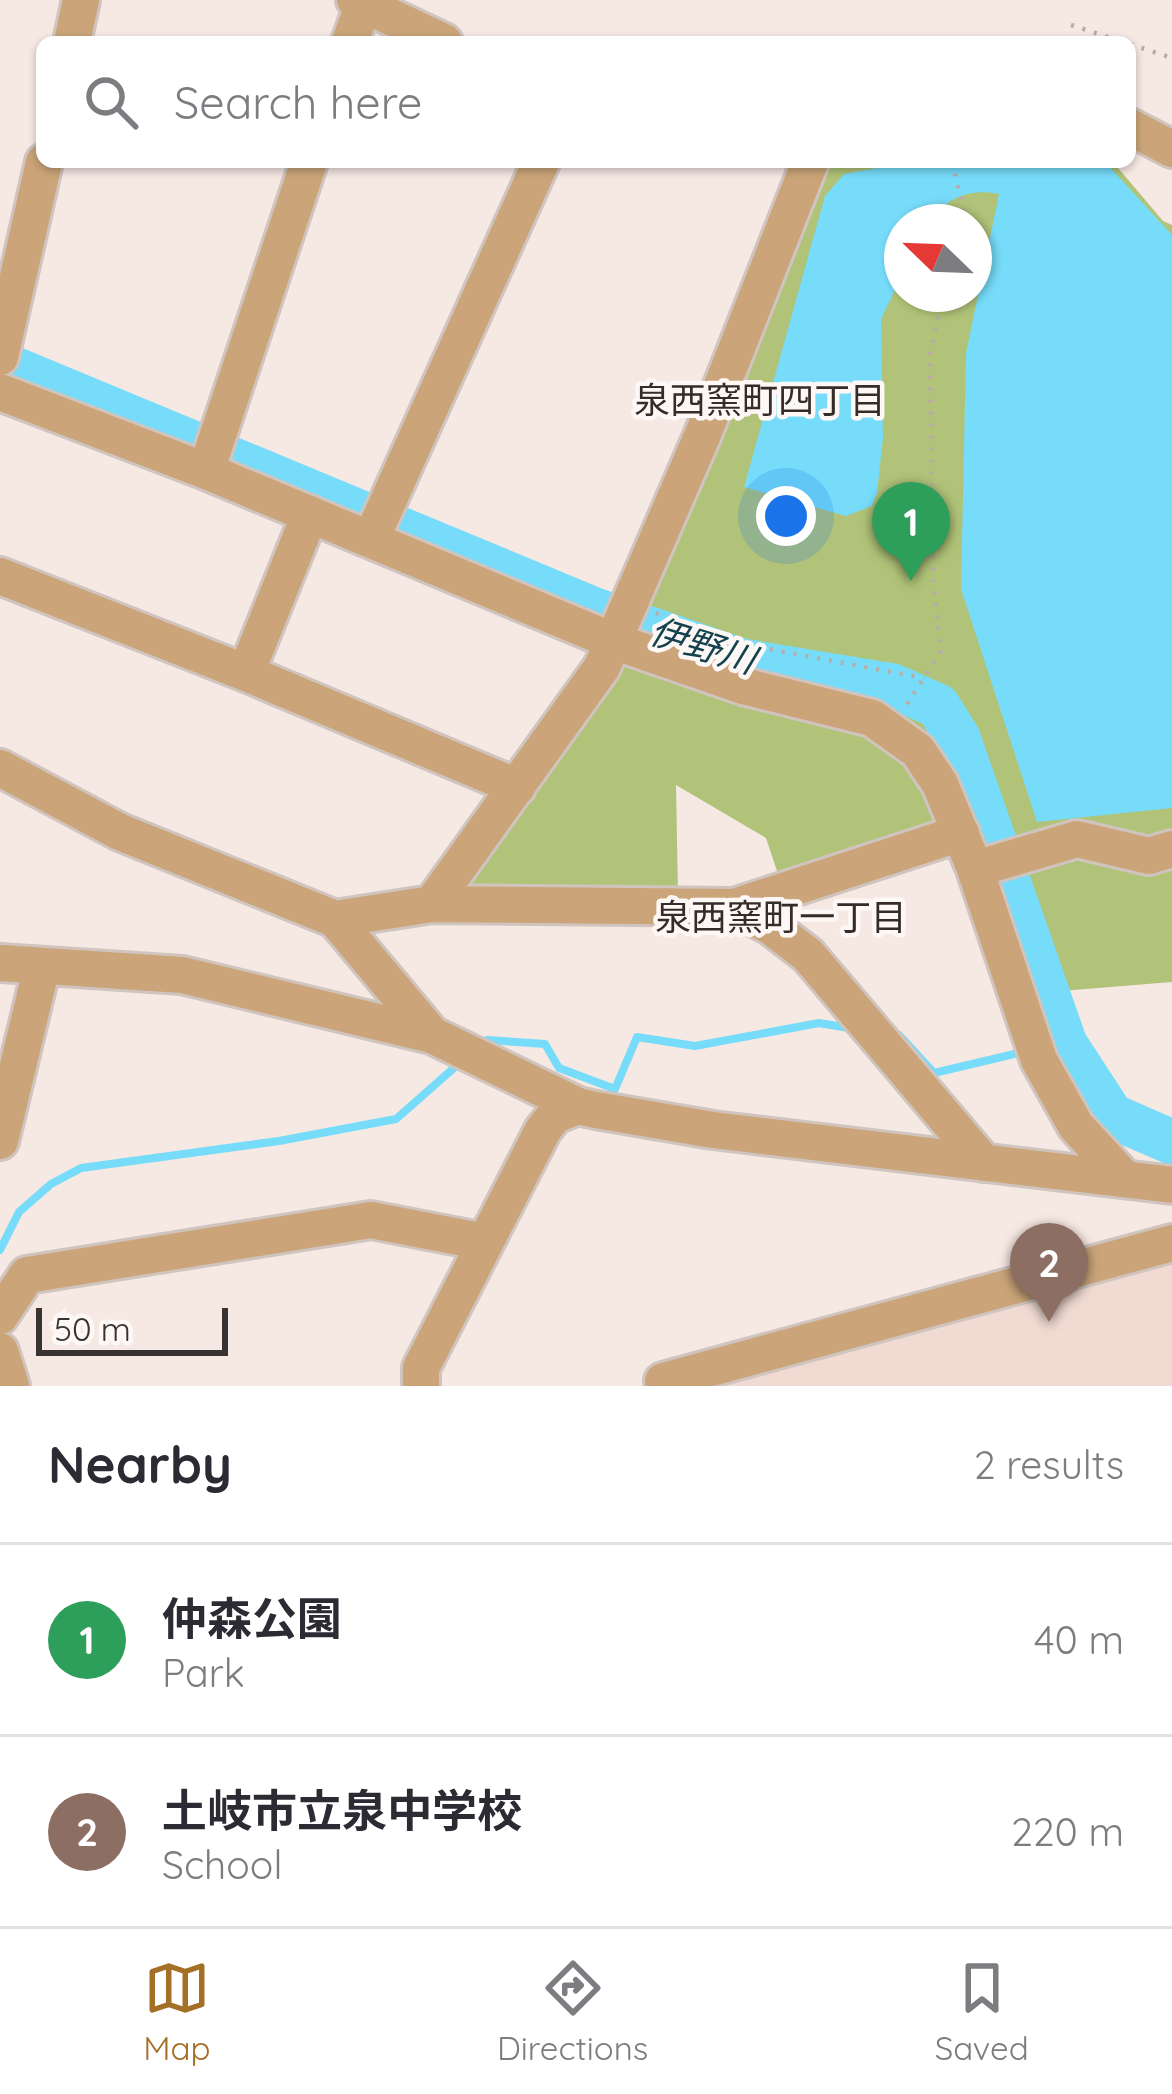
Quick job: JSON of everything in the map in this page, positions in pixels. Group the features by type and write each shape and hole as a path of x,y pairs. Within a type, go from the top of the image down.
{"street":[{"path":"73,36 81,0"},
{"path":"352,36 361,2 431,36"},
{"path":"1136,130 1172,149"},
{"path":"3,346 43,168"},
{"path":"206,471 307,168"},
{"path":"370,539 538,168"},
{"path":"432,904 602,667 703,434 808,168"},
{"path":"0,392 206,471 614,640 743,686 872,718 918,752 940,784 975,869 1034,1046 1076,1126 1124,1177"},
{"path":"246,673 310,514"},
{"path":"0,577 246,673 517,787"},
{"path":"0,768 120,832 334,920 444,1040"},
{"path":"334,920 432,904 734,907 961,833"},
{"path":"975,869 1077,839 1149,856 1172,849"},
{"path":"734,907 770,926 808,955 984,1163"},
{"path":"0,963 182,974 444,1040 578,1106 713,1130 1172,1185"},
{"path":"0,1141 42,965"},
{"path":"421,1386 421,1368 543,1130 555,1115 578,1106"},
{"path":"0,1316 27,1275 371,1220 484,1242"},
{"path":"664,1386 663,1381 1172,1243"},
{"path":"0,1351 11,1386"}],"path":[{"path":"1071,25 1105,36"},
{"path":"1136,46 1172,58"},
{"path":"953,168 962,204"},
{"path":"630,602 731,642 924,677 941,651 933,580 930,356 940,312"}],"shaded area":[{"path":"1172,1257 1172,1386 679,1386"}],"green space":[{"path":"825,168 1118,168 1163,221 1172,225 1172,982 1061,991 996,815 779,877 766,838 676,785 678,894 470,898 463,878 614,666 808,191"}],"water":[{"path":"877,168 1111,168 1172,235 1172,808 1037,822 961,589 966,353 975,312 992,312 992,228 999,194 968,194 947,204 884,204 883,437 872,506 846,516 744,487 825,196 844,174"}],"waterway":[{"name":"伊野川","path":"0,363 595,610 742,661 893,686 938,706 958,738 1065,1044 1112,1116 1172,1142"},
{"path":"479,1047 487,1040 545,1044 559,1068 615,1089 637,1037 695,1046 819,1023 855,1029"},
{"path":"899,1035 934,1073 1027,1051"},
{"path":"1048,1047 1065,1044"},
{"path":"0,1250 19,1212 51,1184 81,1168 279,1141 396,1119 463,1060"}],"place":[{"name":"仲森公園","path":"911,581"},
{"name":"土岐市立泉中学校","path":"1049,1322"}],"district":[{"name":"泉西窯町四丁目","path":"760,399"},
{"name":"泉西窯町一丁目","path":"781,916"}]}
